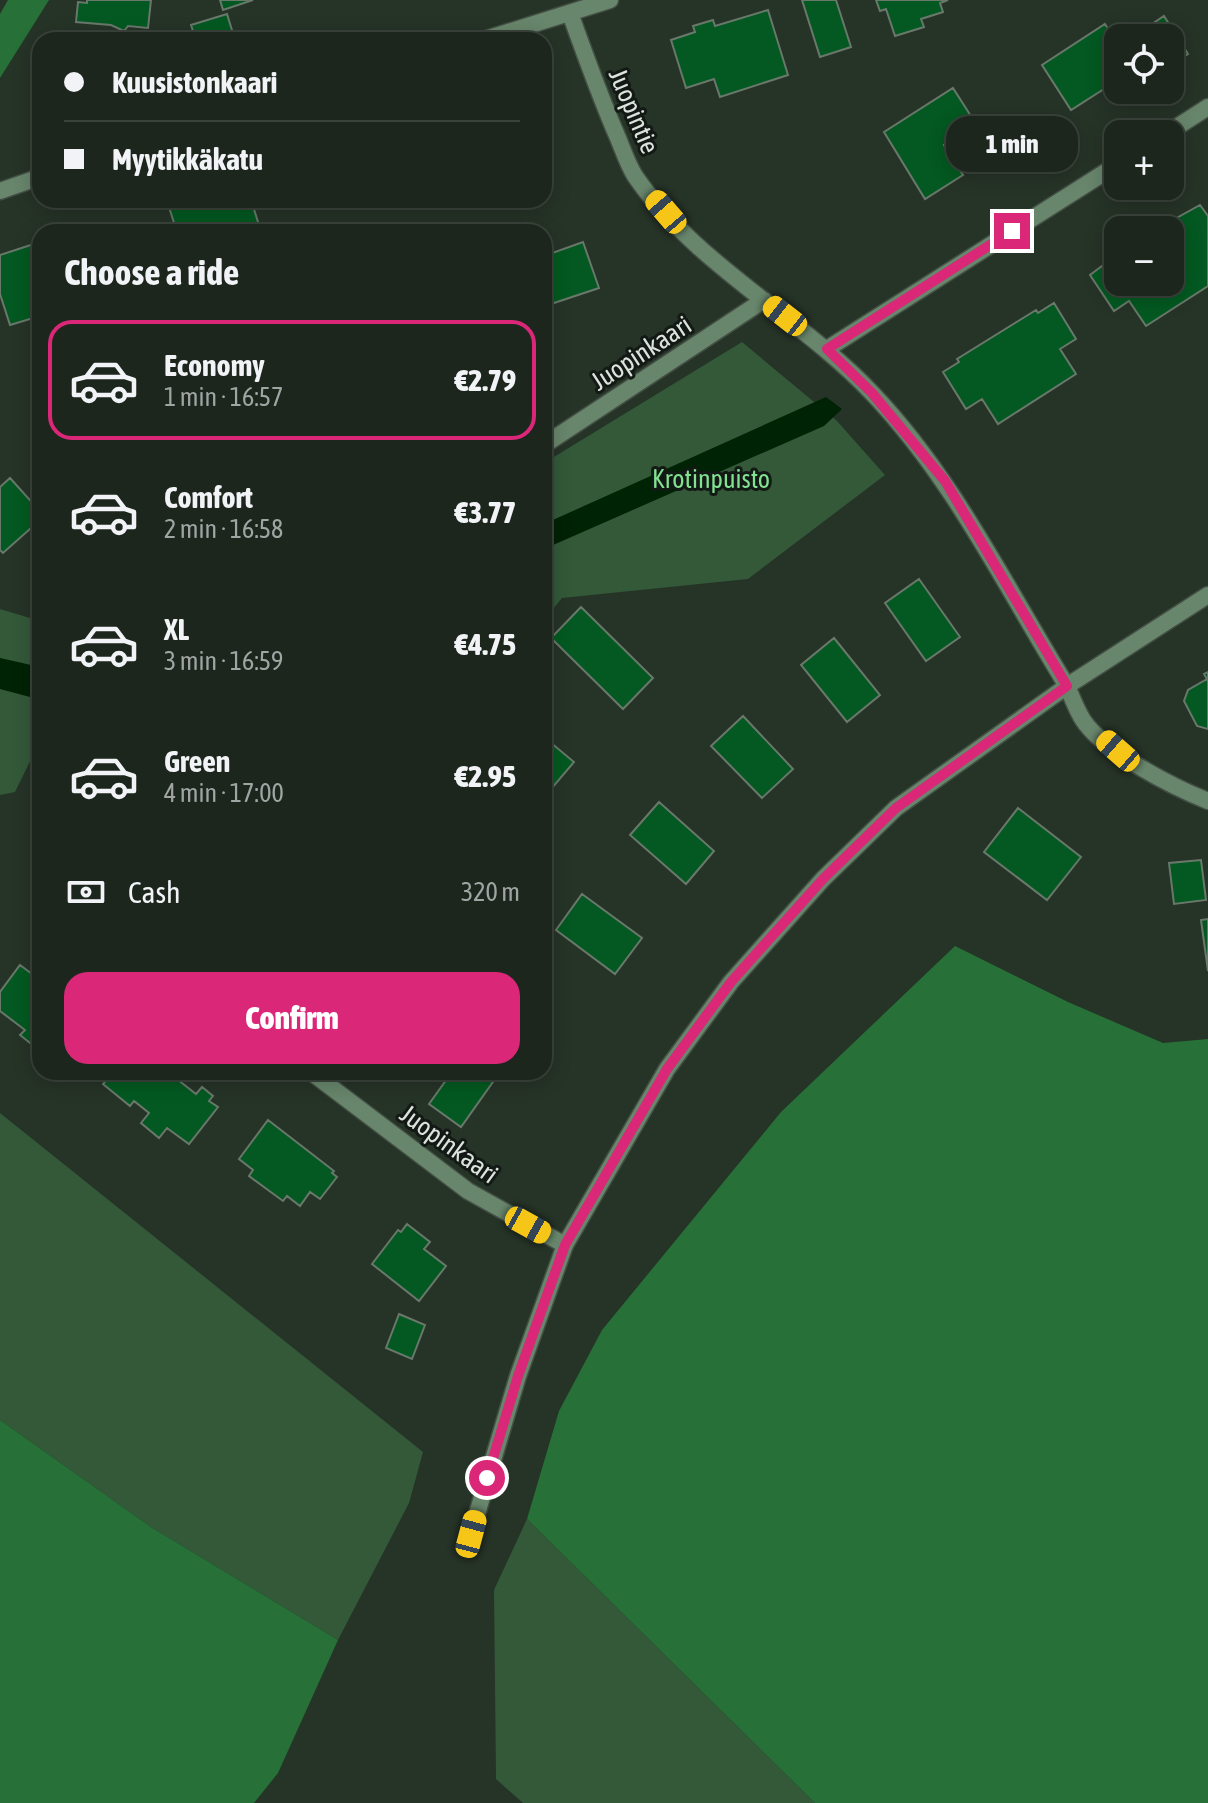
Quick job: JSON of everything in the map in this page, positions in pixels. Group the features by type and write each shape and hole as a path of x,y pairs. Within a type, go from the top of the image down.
{"street":[{"path":"509,32 610,0"},
{"name":"Juopintie","path":"570,13 598,94 635,176 682,230 827,349 872,393 945,481 1067,686 1084,721 1118,751 1173,787 1208,801"},
{"path":"1184,122 1208,107"},
{"path":"827,349 1104,173"},
{"path":"0,191 32,180"},
{"name":"Juopinkaari","path":"552,440 764,300"},
{"path":"471,1534 518,1376 565,1245 667,1069 751,959 823,879 896,808 1067,686 1208,595"},
{"name":"Juopinkaari","path":"322,1080 468,1191 565,1245"}],"green space":[{"path":"8,0 49,0 0,78 0,14"},
{"name":"Krotinpuisto","path":"742,342 837,421 885,475 748,579 562,598 552,610 552,458"},
{"path":"0,609 32,619 32,757 15,792 0,795"},
{"path":"955,946 1068,1002 1163,1043 1208,1039 1208,1803 815,1803 527,1519 559,1411 602,1330 781,1112"},
{"path":"0,1113 423,1452 409,1503 338,1640 151,1527 0,1420"},
{"path":"0,1420 151,1527 338,1640 278,1773 254,1803 0,1803"},
{"path":"527,1519 815,1803 523,1803 496,1779 494,1590"}],"shaded area":[{"path":"826,397 842,409 824,426 552,545 552,520"},
{"path":"0,658 32,665 30,697 0,689"}],"building":[{"path":"87,0 151,0 148,28 128,26 124,31 111,25 76,22 78,2 87,3"},
{"path":"220,0 253,0 223,10"},
{"path":"802,0 836,0 851,47 820,57"},
{"path":"876,0 948,0 940,3 943,12 921,19 924,27 895,36 886,9 880,11"},
{"path":"768,10 788,75 720,97 714,79 686,88 671,40 695,32 693,26 713,20 715,26"},
{"path":"227,14 233,32 193,32 191,25"},
{"path":"1164,16 1169,24 1152,24"},
{"path":"1104,25 1104,89 1071,110 1042,65"},
{"path":"953,88 976,124 944,145 963,175 925,199 884,132"},
{"path":"1200,205 1208,216 1208,286 1146,326 1129,301 1114,311 1104,296 1184,296 1184,216 1180,216"},
{"path":"169,208 254,208 259,224 174,224"},
{"path":"583,242 599,288 552,304 552,253"},
{"path":"32,245 32,318 10,325 0,294 0,255"},
{"path":"1104,264 1104,296 1090,275"},
{"path":"1054,303 1076,339 1060,349 1076,374 998,424 982,399 966,409 943,372 959,362 957,359 1036,310 1038,313"},
{"path":"10,478 32,502 32,527 3,553 0,550 0,487"},
{"path":"919,579 960,637 926,661 885,603"},
{"path":"581,607 653,678 623,709 552,637"},
{"path":"834,638 880,695 847,722 801,665"},
{"path":"1208,672 1208,729 1197,726 1184,701 1188,690 1207,679 1204,674"},
{"path":"743,716 793,769 762,798 711,746"},
{"path":"552,744 574,762 552,788"},
{"path":"659,802 714,851 686,884 630,835"},
{"path":"1018,808 1081,857 1047,900 984,852"},
{"path":"1201,860 1206,900 1174,904 1169,863"},
{"path":"582,894 642,938 615,974 556,930"},
{"path":"1208,919 1208,971 1201,920"},
{"path":"20,965 32,974 32,1045 20,1035 25,1030 0,1011 0,992"},
{"path":"106,1080 178,1080 196,1094 202,1087 213,1096 209,1101 218,1107 189,1144 167,1128 159,1138 141,1123 149,1113 134,1101 130,1106 103,1084"},
{"path":"446,1080 494,1080 461,1127 429,1104"},
{"path":"268,1120 334,1171 332,1173 337,1177 320,1199 310,1192 300,1206 287,1196 283,1201 249,1176 253,1170 239,1159"},
{"path":"407,1224 430,1242 424,1249 446,1266 419,1301 372,1264 398,1230 401,1232"},
{"path":"399,1314 425,1325 412,1359 386,1348"}],"route":[{"path":"487,1478 518,1376 565,1245 667,1069 731,982 823,879 896,808 1067,686 945,481 872,393 827,349 1012,231"}]}
